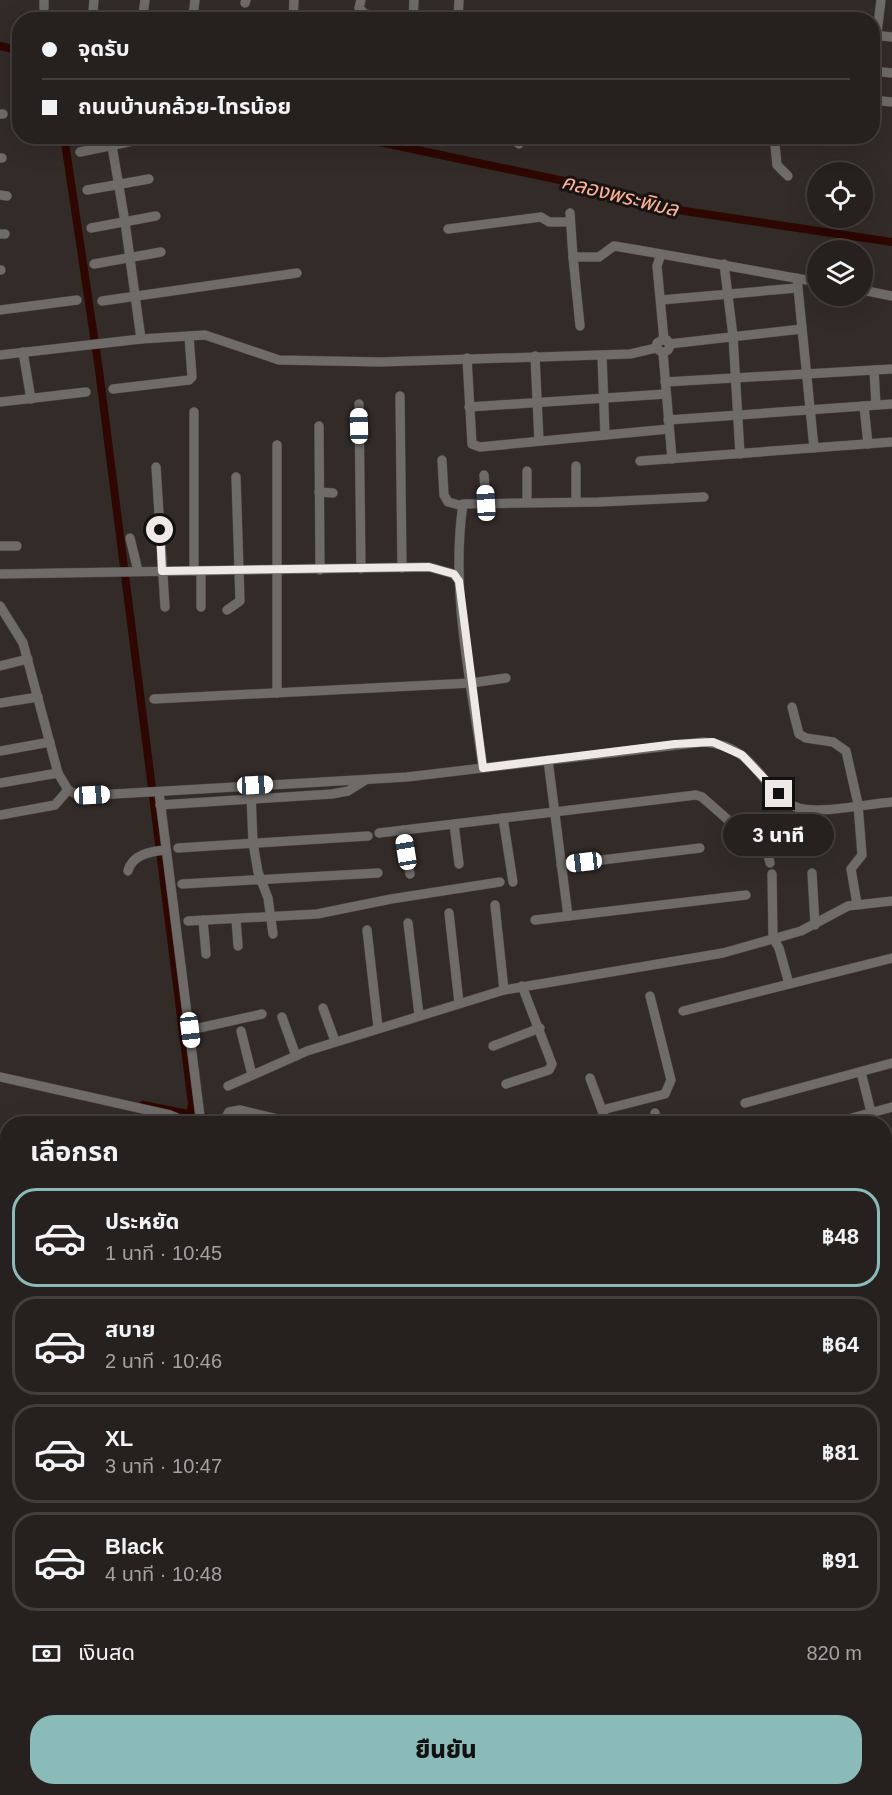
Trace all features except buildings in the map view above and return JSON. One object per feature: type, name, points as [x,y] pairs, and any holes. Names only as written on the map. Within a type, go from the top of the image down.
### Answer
[{"type":"street","points":[[93,10],[94,0]]},
{"type":"street","points":[[80,152],[122,144]]},
{"type":"street","points":[[775,144],[777,165],[788,176]]},
{"type":"street","points":[[112,146],[141,339]]},
{"type":"street","points":[[87,189],[149,179]]},
{"type":"street","points":[[91,228],[156,216]]},
{"type":"street","points":[[448,229],[541,217],[549,222],[570,218],[580,326]]},
{"type":"street","points":[[573,258],[599,257],[614,246],[649,251],[660,257],[724,264],[797,283]]},
{"type":"street","points":[[94,264],[161,252]]},
{"type":"street","points":[[0,355],[81,345],[189,336],[216,337],[279,360],[380,362],[630,354],[669,350],[657,261],[660,257]]},
{"type":"street","points":[[724,264],[737,377],[740,454]]},
{"type":"street","points":[[102,301],[297,273]]},
{"type":"street","points":[[797,283],[814,448]]},
{"type":"street","points":[[661,300],[729,294],[807,283]]},
{"type":"street","points":[[873,292],[892,296]]},
{"type":"street","points":[[0,310],[77,300]]},
{"type":"street","points":[[667,342],[802,328]]},
{"type":"street","points":[[113,389],[189,381],[192,377],[189,336]]},
{"type":"street","points":[[659,350],[665,382],[672,459]]},
{"type":"street","points":[[23,352],[31,399]]},
{"type":"street","points":[[602,355],[605,435]]},
{"type":"street","points":[[535,356],[538,441]]},
{"type":"street","points":[[467,358],[472,444],[480,447],[605,435],[738,414],[892,404]]},
{"type":"street","points":[[665,382],[892,369]]},
{"type":"street","points":[[874,370],[876,405]]},
{"type":"street","points":[[0,402],[86,392]]},
{"type":"street","points":[[469,407],[666,394]]},
{"type":"street","points":[[400,396],[402,568]]},
{"type":"street","points":[[359,404],[361,569]]},
{"type":"street","points":[[864,406],[868,444]]},
{"type":"street","points":[[194,412],[201,607]]},
{"type":"street","points":[[319,426],[320,570]]},
{"type":"street","points":[[640,461],[892,442]]},
{"type":"street","points":[[277,445],[277,693]]},
{"type":"street","points":[[442,460],[444,495],[448,502],[463,506],[486,503],[704,497]]},
{"type":"street","points":[[576,466],[576,502]]},
{"type":"street","points":[[156,467],[165,606]]},
{"type":"street","points":[[527,502],[528,471]]},
{"type":"street","points":[[484,475],[486,503]]},
{"type":"street","points":[[227,610],[240,601],[236,477]]},
{"type":"street","points":[[320,492],[333,493]]},
{"type":"street","points":[[463,506],[459,529],[459,581],[483,768]]},
{"type":"street","points":[[130,538],[138,571]]},
{"type":"street","points":[[0,546],[17,546]]},
{"type":"street","points":[[0,574],[429,567],[454,574],[459,581]]},
{"type":"street","points":[[0,606],[17,630],[28,659],[58,773],[68,790],[80,796],[366,780],[675,744],[713,742],[742,755],[792,805],[816,810],[892,802]]},
{"type":"street","points":[[0,666],[28,659]]},
{"type":"street","points":[[154,699],[471,683],[506,678]]},
{"type":"street","points":[[0,703],[38,697]]},
{"type":"street","points":[[792,707],[800,734],[806,738],[833,742],[846,751],[858,804],[862,857],[851,869],[857,904]]},
{"type":"street","points":[[0,751],[50,742]]},
{"type":"street","points":[[548,760],[568,916]]},
{"type":"street","points":[[0,783],[58,773]]},
{"type":"street","points":[[160,805],[348,791],[366,780]]},
{"type":"street","points":[[250,786],[253,843],[261,880],[268,898],[273,934]]},
{"type":"street","points":[[0,814],[55,805],[68,790]]},
{"type":"street","points":[[154,792],[160,805],[201,1116]]},
{"type":"street","points":[[379,832],[699,796],[768,855],[770,863]]},
{"type":"street","points":[[503,818],[513,882]]},
{"type":"street","points":[[453,824],[459,864]]},
{"type":"street","points":[[403,830],[410,874]]},
{"type":"street","points":[[178,848],[368,836]]},
{"type":"street","points":[[561,865],[699,848]]},
{"type":"street","points":[[128,870],[135,859],[152,851],[165,850]]},
{"type":"street","points":[[182,884],[378,873]]},
{"type":"street","points":[[812,873],[815,925]]},
{"type":"street","points":[[772,874],[773,938],[779,948],[789,984]]},
{"type":"street","points":[[188,921],[317,914],[500,882]]},
{"type":"street","points":[[535,920],[746,895]]},
{"type":"street","points":[[228,1086],[335,1041],[504,990],[723,953],[815,925],[857,904],[892,901]]},
{"type":"street","points":[[495,905],[504,990]]},
{"type":"street","points":[[449,914],[459,1003]]},
{"type":"street","points":[[236,919],[238,946]]},
{"type":"street","points":[[203,920],[206,954]]},
{"type":"street","points":[[408,923],[418,1015]]},
{"type":"street","points":[[368,930],[378,1027]]},
{"type":"street","points":[[683,1011],[892,958]]},
{"type":"street","points":[[506,1084],[551,1067],[540,1028],[522,986]]},
{"type":"street","points":[[602,1110],[654,1099],[665,1094],[668,1089],[671,1080],[650,996]]},
{"type":"street","points":[[322,1008],[335,1041]]},
{"type":"street","points":[[190,1030],[262,1014]]},
{"type":"street","points":[[282,1017],[296,1056]]},
{"type":"street","points":[[493,1046],[540,1028]]},
{"type":"street","points":[[241,1031],[252,1076]]},
{"type":"street","points":[[745,1103],[892,1063]]},
{"type":"street","points":[[861,1072],[872,1116]]},
{"type":"street","points":[[0,1077],[172,1116]]},
{"type":"street","points":[[590,1078],[604,1116]]},
{"type":"street","points":[[860,1116],[892,1107]]},
{"type":"street","points":[[226,1116],[229,1112],[240,1110],[265,1116]]},
{"type":"waterway","name":"คลองพระพิมล","points":[[0,46],[12,49]]},
{"type":"waterway","points":[[65,144],[99,370],[192,1104],[190,1116]]},
{"type":"waterway","name":"คลองพระพิมล","points":[[389,144],[569,182],[671,209],[892,242]]},
{"type":"waterway","points":[[143,1105],[198,1116]]},
{"type":"route","points":[[160,530],[162,571],[429,567],[454,574],[459,581],[483,768],[675,744],[713,742],[722,744],[742,755],[757,768],[779,794]]}]
